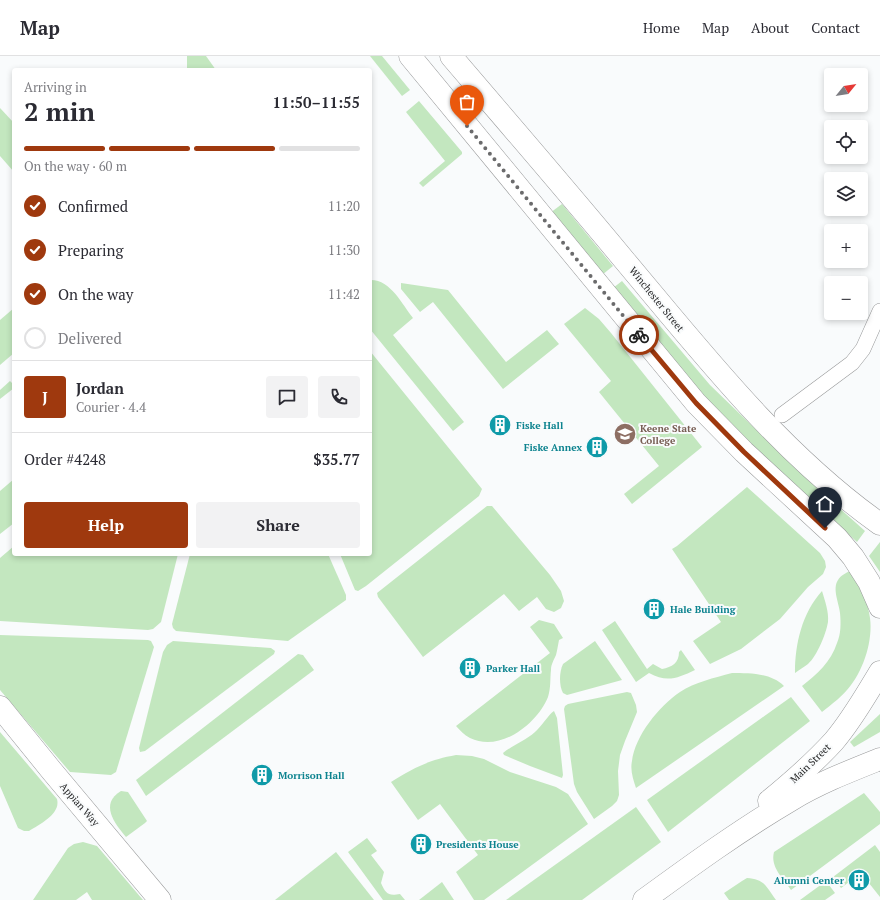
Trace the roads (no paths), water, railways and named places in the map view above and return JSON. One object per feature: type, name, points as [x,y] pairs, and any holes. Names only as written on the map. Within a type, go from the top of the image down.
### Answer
[{"type":"street","points":[[410,56],[696,403],[744,452],[837,538],[853,557],[869,582],[880,607]]},
{"type":"street","name":"Winchester Street","points":[[451,56],[621,255],[704,356],[779,437],[854,505],[880,524]]},
{"type":"street","name":"Main Street","points":[[653,898],[725,841],[798,776],[834,740],[856,711],[880,672]]},
{"type":"street","name":"Appian Way","points":[[0,707],[160,900]]},
{"type":"street","name":"Main Street","points":[[725,841],[792,800],[824,783],[880,759]]},
{"type":"lane","points":[[782,416],[852,363],[863,349],[880,311]]},
{"type":"place","name":"Fiske Hall","points":[[500,425]]},
{"type":"place","name":"Keene State College","points":[[625,434]]},
{"type":"place","name":"Fiske Annex","points":[[597,447]]},
{"type":"place","name":"Hale Building","points":[[654,609]]},
{"type":"place","name":"Parker Hall","points":[[470,668]]},
{"type":"place","name":"Morrison Hall","points":[[262,775]]},
{"type":"place","name":"Presidents House","points":[[421,844]]},
{"type":"place","name":"Alumni Center","points":[[859,880]]}]
